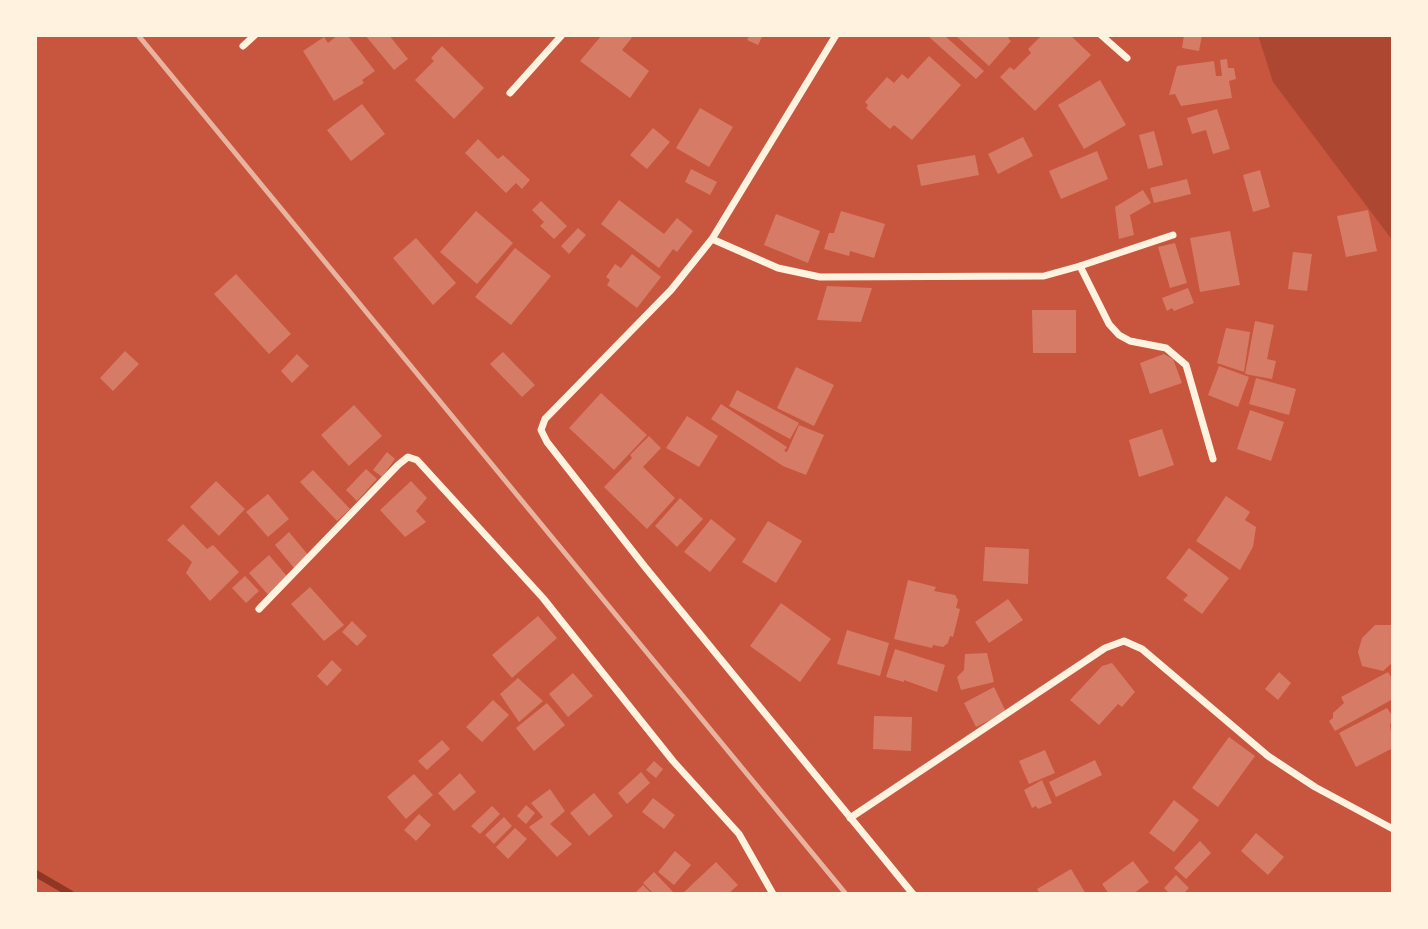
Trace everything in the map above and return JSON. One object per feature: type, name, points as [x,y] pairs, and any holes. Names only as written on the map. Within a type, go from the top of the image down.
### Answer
[{"type":"street","points":[[243,46],[255,35]]},
{"type":"street","points":[[510,93],[562,35]]},
{"type":"street","points":[[836,35],[712,239],[661,300],[545,419],[541,430],[547,442],[637,557],[913,894]]},
{"type":"street","points":[[1101,35],[1127,58]]},
{"type":"street","points":[[712,239],[778,268],[820,277],[1044,276],[1173,235]]},
{"type":"street","points":[[1080,266],[1109,324],[1119,335],[1130,341],[1166,348],[1186,365],[1213,459]]},
{"type":"street","points":[[259,609],[398,465],[408,457],[417,460],[542,598],[673,761],[738,834],[773,894]]},
{"type":"street","points":[[850,818],[1105,648],[1124,641],[1142,649],[1268,756],[1315,787],[1393,829]]},
{"type":"shaded area","points":[[1258,35],[1393,35],[1393,241],[1273,82]]},
{"type":"building","points":[[338,35],[347,35],[375,71],[362,80],[364,83],[334,101],[303,51],[324,37],[328,43]]},
{"type":"building","points":[[365,35],[389,35],[408,59],[394,70]]},
{"type":"building","points":[[602,35],[634,35],[622,50],[649,71],[630,98],[580,61]]},
{"type":"building","points":[[750,35],[763,35],[758,45],[747,40]]},
{"type":"building","points":[[944,35],[984,71],[976,79],[928,36]]},
{"type":"building","points":[[955,35],[1011,35],[1008,38],[1011,41],[989,66]]},
{"type":"building","points":[[1042,35],[1070,35],[1091,55],[1035,111],[1000,77],[1010,67],[1014,70],[1031,53],[1028,49]]},
{"type":"building","points":[[1184,35],[1202,35],[1199,51],[1182,48]]},
{"type":"building","points":[[442,46],[484,88],[454,119],[415,80],[434,61],[431,58]]},
{"type":"building","points":[[929,56],[961,85],[912,140],[894,125],[890,129],[866,108],[868,105],[865,102],[887,77],[894,83],[902,74],[908,79]]},
{"type":"building","points":[[1227,59],[1228,68],[1234,68],[1236,79],[1229,81],[1232,98],[1181,106],[1175,94],[1169,95],[1177,66],[1214,61],[1216,76],[1222,76],[1220,60]]},
{"type":"building","points":[[1100,80],[1126,125],[1084,149],[1058,105]]},
{"type":"building","points":[[362,104],[385,134],[351,161],[327,130]]},
{"type":"building","points":[[700,108],[733,127],[709,167],[676,148]]},
{"type":"building","points":[[1217,109],[1230,149],[1213,154],[1206,130],[1192,134],[1187,118]]},
{"type":"building","points":[[653,128],[670,142],[647,169],[630,155]]},
{"type":"building","points":[[1154,131],[1163,165],[1148,169],[1139,135]]},
{"type":"building","points":[[1023,137],[1033,156],[998,174],[988,154]]},
{"type":"building","points":[[478,139],[498,159],[503,155],[530,180],[522,189],[516,183],[506,193],[465,153]]},
{"type":"building","points":[[1097,151],[1108,179],[1061,199],[1049,171]]},
{"type":"building","points":[[975,155],[979,175],[921,186],[917,165]]},
{"type":"building","points":[[691,169],[717,182],[710,195],[685,182]]},
{"type":"building","points":[[1260,170],[1270,207],[1253,212],[1243,175]]},
{"type":"building","points":[[1187,179],[1191,194],[1154,203],[1150,188]]},
{"type":"building","points":[[1143,190],[1151,203],[1130,215],[1134,235],[1119,239],[1115,207]]},
{"type":"building","points":[[619,200],[664,234],[677,218],[693,231],[677,252],[673,249],[659,268],[601,224]]},
{"type":"building","points":[[541,201],[567,226],[554,239],[540,226],[544,222],[532,210]]},
{"type":"building","points":[[1368,210],[1377,251],[1346,257],[1337,216]]},
{"type":"building","points":[[476,211],[513,243],[477,284],[440,252]]},
{"type":"building","points":[[841,211],[885,224],[874,258],[850,251],[849,256],[824,249],[829,233],[834,233]]},
{"type":"building","points":[[776,214],[820,231],[808,263],[764,245]]},
{"type":"building","points":[[578,228],[586,235],[569,254],[561,246]]},
{"type":"building","points":[[1230,231],[1240,285],[1200,292],[1190,238]]},
{"type":"building","points":[[416,238],[456,283],[433,305],[393,258]]},
{"type":"building","points":[[1175,243],[1187,283],[1170,288],[1158,247]]},
{"type":"building","points":[[515,248],[551,276],[511,325],[475,297]]},
{"type":"building","points":[[1293,252],[1312,254],[1307,291],[1288,289]]},
{"type":"building","points":[[632,254],[661,277],[637,308],[607,285],[610,280],[606,277],[615,264],[621,268]]},
{"type":"building","points":[[236,274],[291,334],[269,354],[214,294]]},
{"type":"building","points":[[827,286],[872,288],[861,322],[817,320]]},
{"type":"building","points":[[1188,288],[1194,303],[1167,311],[1162,298]]},
{"type":"building","points":[[1032,310],[1076,310],[1076,353],[1033,353]]},
{"type":"building","points":[[1255,321],[1274,325],[1267,359],[1276,361],[1272,379],[1245,374]]},
{"type":"building","points":[[1226,328],[1250,332],[1244,372],[1217,363]]},
{"type":"building","points":[[125,351],[139,364],[113,391],[100,378]]},
{"type":"building","points":[[503,352],[535,385],[522,397],[490,364]]},
{"type":"building","points":[[297,354],[309,366],[292,383],[281,371]]},
{"type":"building","points":[[1164,354],[1173,359],[1182,383],[1150,394],[1140,363]]},
{"type":"building","points":[[1219,366],[1249,377],[1238,407],[1208,395]]},
{"type":"building","points":[[796,367],[834,385],[814,426],[777,408]]},
{"type":"building","points":[[1256,378],[1296,389],[1289,415],[1249,404]]},
{"type":"building","points":[[737,390],[799,423],[790,439],[729,406]]},
{"type":"building","points":[[601,393],[647,435],[614,470],[569,428]]},
{"type":"building","points":[[721,404],[787,447],[784,451],[787,452],[799,425],[824,435],[806,475],[783,466],[711,419]]},
{"type":"building","points":[[354,405],[382,436],[349,466],[321,435]]},
{"type":"building","points":[[1250,410],[1284,422],[1271,461],[1237,449]]},
{"type":"building","points":[[687,416],[718,436],[699,467],[666,448]]},
{"type":"building","points":[[1162,429],[1174,465],[1139,477],[1129,440]]},
{"type":"building","points":[[649,436],[661,448],[643,467],[675,498],[647,529],[604,487]]},
{"type":"building","points":[[387,452],[395,459],[382,477],[373,470]]},
{"type":"building","points":[[366,469],[377,479],[357,501],[346,490]]},
{"type":"building","points":[[313,470],[350,509],[337,521],[300,482]]},
{"type":"building","points":[[216,481],[245,509],[219,536],[190,507]]},
{"type":"building","points":[[411,481],[427,498],[416,511],[426,522],[405,537],[380,510]]},
{"type":"building","points":[[268,494],[289,519],[268,537],[246,512]]},
{"type":"building","points":[[1226,496],[1250,512],[1245,520],[1256,527],[1253,547],[1240,570],[1196,541]]},
{"type":"building","points":[[680,498],[703,519],[677,547],[655,526]]},
{"type":"building","points":[[711,519],[736,539],[710,572],[684,552]]},
{"type":"building","points":[[768,521],[802,541],[776,583],[742,562]]},
{"type":"building","points":[[183,524],[207,549],[213,545],[239,572],[210,601],[186,573],[192,562],[167,540]]},
{"type":"building","points":[[289,532],[309,556],[294,568],[275,545]]},
{"type":"building","points":[[985,547],[1029,549],[1028,584],[983,581]]},
{"type":"building","points":[[1189,548],[1229,578],[1202,614],[1183,600],[1188,595],[1166,578]]},
{"type":"building","points":[[269,555],[291,581],[271,598],[249,573]]},
{"type":"building","points":[[245,576],[259,591],[246,603],[232,588]]},
{"type":"building","points":[[908,580],[936,587],[934,591],[955,595],[958,600],[956,608],[960,609],[953,637],[950,636],[943,647],[933,645],[932,648],[894,639]]},
{"type":"building","points":[[310,587],[344,625],[324,641],[291,604]]},
{"type":"building","points":[[1008,599],[1023,620],[989,643],[975,622]]},
{"type":"building","points":[[781,603],[831,639],[800,682],[750,646]]},
{"type":"building","points":[[538,616],[557,638],[512,678],[492,655]]},
{"type":"building","points":[[352,621],[367,636],[357,646],[342,632]]},
{"type":"building","points":[[1375,625],[1393,627],[1393,662],[1383,671],[1362,666],[1358,652],[1362,638]]},
{"type":"building","points":[[847,630],[889,643],[880,676],[837,664]]},
{"type":"building","points":[[895,649],[945,665],[937,692],[904,680],[886,677]]},
{"type":"building","points":[[987,653],[994,682],[961,690],[957,677],[964,670],[965,654]]},
{"type":"building","points":[[332,660],[342,670],[327,686],[317,676]]},
{"type":"building","points":[[1112,663],[1135,692],[1122,707],[1118,704],[1099,725],[1070,700],[1102,666]]},
{"type":"building","points":[[1279,672],[1291,683],[1278,700],[1265,689]]},
{"type":"building","points":[[1388,672],[1393,680],[1393,699],[1335,731],[1329,721],[1344,703],[1341,697]]},
{"type":"building","points":[[573,673],[593,696],[568,717],[549,694]]},
{"type":"building","points":[[518,678],[543,701],[519,722],[500,694]]},
{"type":"building","points":[[994,687],[1006,712],[976,727],[964,703]]},
{"type":"building","points":[[493,700],[509,715],[482,742],[466,727]]},
{"type":"building","points":[[547,703],[565,725],[534,751],[516,728]]},
{"type":"building","points":[[1387,708],[1393,717],[1390,725],[1393,748],[1356,767],[1339,733]]},
{"type":"building","points":[[874,716],[912,717],[911,751],[873,749]]},
{"type":"building","points":[[1229,737],[1255,756],[1218,807],[1192,788]]},
{"type":"building","points":[[442,740],[450,749],[427,770],[418,761]]},
{"type":"building","points":[[1045,750],[1055,773],[1029,784],[1019,761]]},
{"type":"building","points":[[1095,760],[1102,775],[1056,797],[1049,782]]},
{"type":"building","points":[[654,761],[663,769],[656,778],[646,770]]},
{"type":"building","points":[[641,772],[650,783],[627,804],[618,793]]},
{"type":"building","points":[[460,773],[476,792],[454,811],[438,793]]},
{"type":"building","points":[[414,774],[433,795],[406,819],[387,797]]},
{"type":"building","points":[[1042,780],[1052,803],[1038,809],[1036,806],[1032,808],[1024,790]]},
{"type":"building","points":[[550,789],[565,811],[550,824],[572,844],[557,857],[529,827],[543,817],[531,803]]},
{"type":"building","points":[[594,793],[613,816],[589,836],[570,813]]},
{"type":"building","points":[[653,798],[675,815],[664,829],[642,812]]},
{"type":"building","points":[[1174,800],[1199,820],[1174,852],[1149,833]]},
{"type":"building","points":[[526,805],[535,813],[526,824],[517,816]]},
{"type":"building","points":[[492,806],[500,814],[480,834],[471,826]]},
{"type":"building","points":[[419,814],[431,825],[416,841],[404,830]]},
{"type":"building","points":[[504,817],[512,826],[494,844],[485,835]]},
{"type":"building","points":[[515,828],[527,839],[508,859],[496,847]]},
{"type":"building","points":[[1256,833],[1284,857],[1268,875],[1241,851]]},
{"type":"building","points":[[1200,841],[1211,853],[1186,879],[1174,868]]},
{"type":"building","points":[[675,851],[691,865],[674,885],[658,872]]},
{"type":"building","points":[[1133,861],[1149,882],[1133,894],[1109,894],[1102,884]]},
{"type":"building","points":[[716,862],[738,885],[728,894],[682,894]]},
{"type":"building","points":[[1071,869],[1086,894],[1040,894],[1037,889]]},
{"type":"building","points":[[654,872],[675,894],[654,894],[643,883]]},
{"type":"building","points":[[1176,875],[1189,888],[1183,894],[1170,894],[1164,888]]},
{"type":"building","points":[[643,885],[652,894],[634,894]]},
{"type":"waterway","points":[[35,873],[71,894]]},
{"type":"railway","points":[[138,35],[846,894]]}]
